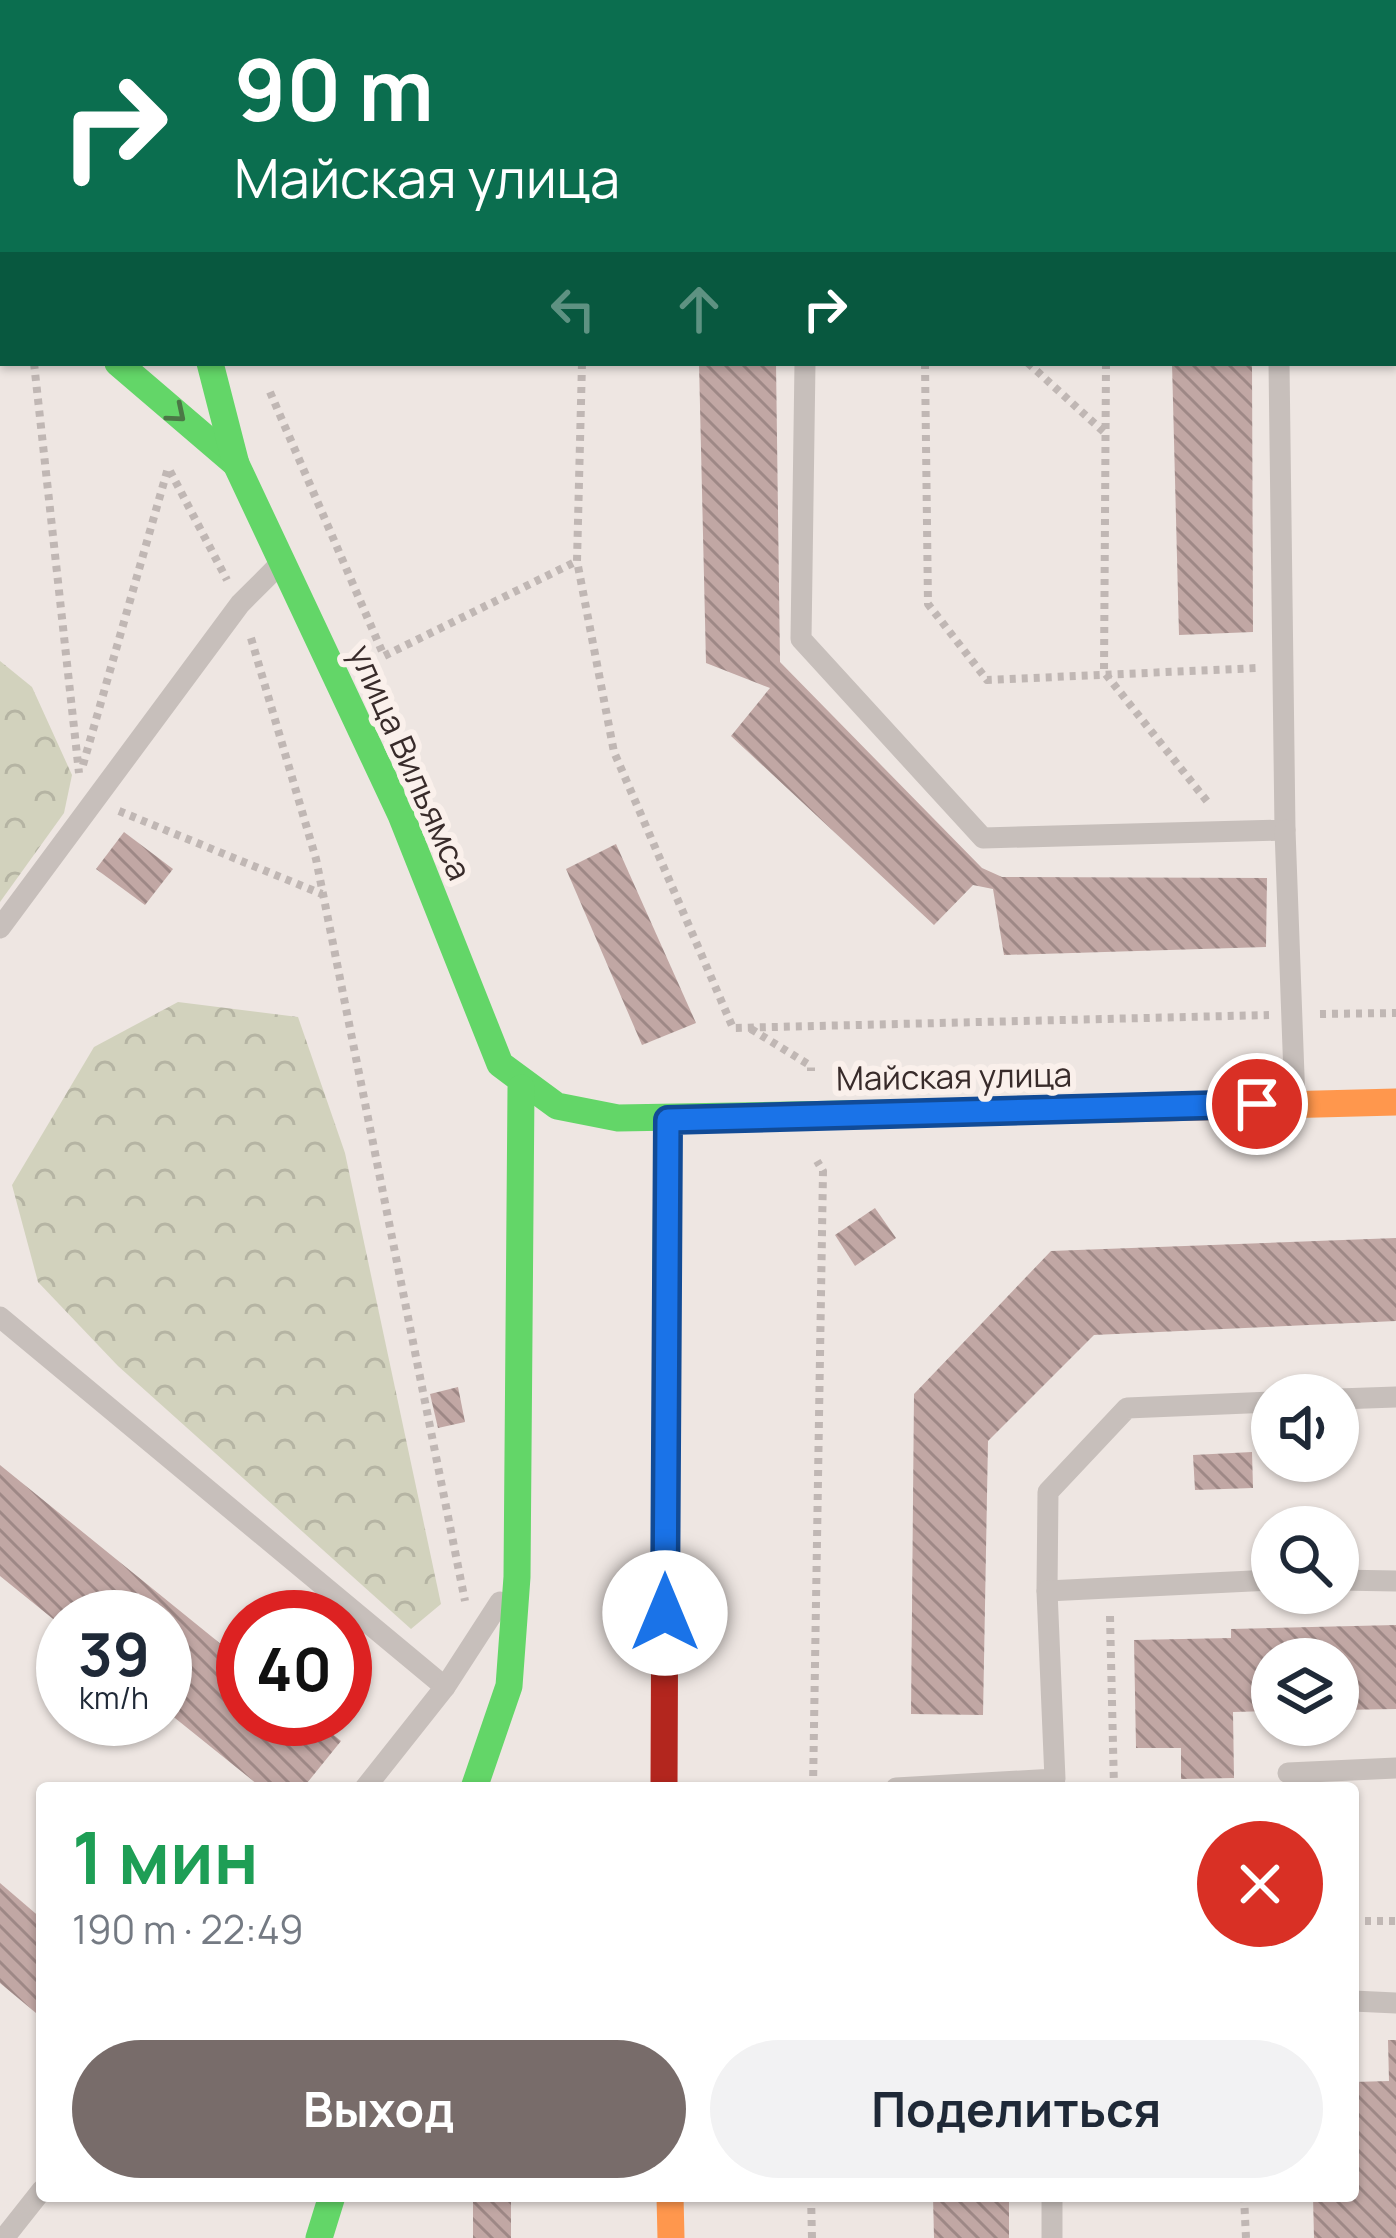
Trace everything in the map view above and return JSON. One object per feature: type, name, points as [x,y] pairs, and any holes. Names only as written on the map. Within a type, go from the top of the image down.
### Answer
[{"type":"street","name":"улица Вильямса","points":[[122,366],[236,464]]},
{"type":"street","name":"улица Вильямса","points":[[211,366],[236,464],[401,815],[500,1064],[521,1088]]},
{"type":"street","name":"Майская улица","points":[[521,1088],[571,1115],[668,1120],[1396,1102]]},
{"type":"street","points":[[476,1782],[509,1686],[517,1577],[521,1088]]},
{"type":"street","points":[[664,1782],[668,1120]]},
{"type":"street","points":[[319,2238],[330,2202]]},
{"type":"street","points":[[670,2202],[670,2238]]},
{"type":"lane","points":[[805,366],[801,639],[982,838],[1285,830]]},
{"type":"lane","points":[[1280,366],[1285,830],[1295,1103]]},
{"type":"lane","points":[[0,928],[240,604],[280,564]]},
{"type":"lane","points":[[0,1317],[446,1687]]},
{"type":"lane","points":[[1359,1398],[1396,1397]]},
{"type":"lane","points":[[1002,1782],[1055,1779],[1048,1492],[1126,1408],[1251,1403]]},
{"type":"lane","points":[[369,1782],[446,1687],[517,1577]]},
{"type":"lane","points":[[1359,1580],[1396,1581]]},
{"type":"lane","points":[[1047,1592],[1251,1581]]},
{"type":"lane","points":[[1288,1773],[1396,1768]]},
{"type":"lane","points":[[1359,2001],[1396,2002]]},
{"type":"lane","points":[[4,2238],[36,2198]]},
{"type":"lane","points":[[1052,2202],[1052,2238]]},
{"type":"path","points":[[34,366],[79,778],[170,470]]},
{"type":"path","points":[[582,366],[578,561],[614,752],[734,1028],[1396,1013]]},
{"type":"path","points":[[925,366],[928,604],[987,680],[1283,668]]},
{"type":"path","points":[[1031,366],[1106,434]]},
{"type":"path","points":[[1106,366],[1104,672],[1231,832]]},
{"type":"path","points":[[267,385],[384,656],[578,561]]},
{"type":"path","points":[[155,454],[170,470],[240,604],[322,894],[466,1607],[484,1624]]},
{"type":"path","points":[[113,809],[322,894]]},
{"type":"path","points":[[747,1027],[811,1066],[810,1078]]},
{"type":"path","points":[[810,1150],[823,1172],[813,1782]]},
{"type":"path","points":[[1109,1587],[1114,1782]]},
{"type":"path","points":[[1359,1921],[1396,1921]]},
{"type":"path","points":[[811,2202],[812,2238]]},
{"type":"path","points":[[1244,2202],[1246,2238]]},
{"type":"green space","points":[[0,661],[32,687],[72,775],[64,813],[0,902]]},
{"type":"green space","points":[[178,1002],[298,1017],[345,1153],[441,1604],[411,1629],[118,1366],[38,1282],[12,1185],[94,1047]]},
{"type":"building","points":[[699,366],[776,366],[780,662],[982,868],[1002,877],[1267,878],[1266,947],[1004,955],[993,889],[973,885],[934,925],[731,736],[770,688],[706,663]]},
{"type":"building","points":[[1172,366],[1252,366],[1253,632],[1179,635]]},
{"type":"building","points":[[124,832],[173,869],[145,905],[96,869]]},
{"type":"building","points":[[616,844],[696,1023],[642,1045],[566,869]]},
{"type":"building","points":[[875,1208],[896,1238],[855,1266],[835,1235]]},
{"type":"building","points":[[1396,1238],[1396,1321],[1094,1335],[988,1441],[983,1715],[911,1714],[914,1394],[1051,1251]]},
{"type":"building","points":[[458,1387],[465,1422],[438,1428],[430,1394]]},
{"type":"building","points":[[1251,1452],[1253,1488],[1195,1490],[1193,1455]]},
{"type":"building","points":[[0,1465],[154,1590],[36,1590],[36,1605],[0,1576]]},
{"type":"building","points":[[192,1621],[216,1640],[216,1746],[337,1746],[308,1782],[255,1782],[192,1732]]},
{"type":"building","points":[[1396,1625],[1396,1709],[1359,1710],[1359,1638],[1251,1638],[1251,1712],[1233,1712],[1234,1778],[1181,1779],[1181,1748],[1136,1748],[1134,1640],[1231,1638],[1231,1629]]},
{"type":"building","points":[[0,1883],[36,1914],[36,2013],[0,1983]]},
{"type":"building","points":[[1388,2040],[1396,2040],[1396,2238],[1314,2238],[1313,2202],[1359,2202],[1359,2082],[1389,2081]]},
{"type":"building","points":[[473,2202],[511,2202],[511,2238],[473,2238]]},
{"type":"building","points":[[933,2202],[1009,2202],[1009,2238],[934,2238]]},
{"type":"traffic: fast","points":[[122,366],[236,464]]},
{"type":"traffic: fast","points":[[211,366],[236,464],[401,815],[500,1064],[557,1106],[618,1118],[1119,1109]]},
{"type":"traffic: fast","points":[[476,1782],[509,1686],[517,1577],[521,1088]]},
{"type":"traffic: fast","points":[[666,1290],[667,1120]]},
{"type":"traffic: fast","points":[[319,2238],[330,2202]]},
{"type":"traffic: slow","points":[[1119,1109],[1396,1102]]},
{"type":"traffic: slow","points":[[670,2202],[671,2238]]},
{"type":"traffic: jam","points":[[664,1782],[666,1290]]},
{"type":"route","points":[[665,1613],[668,1120],[1257,1104]]}]
